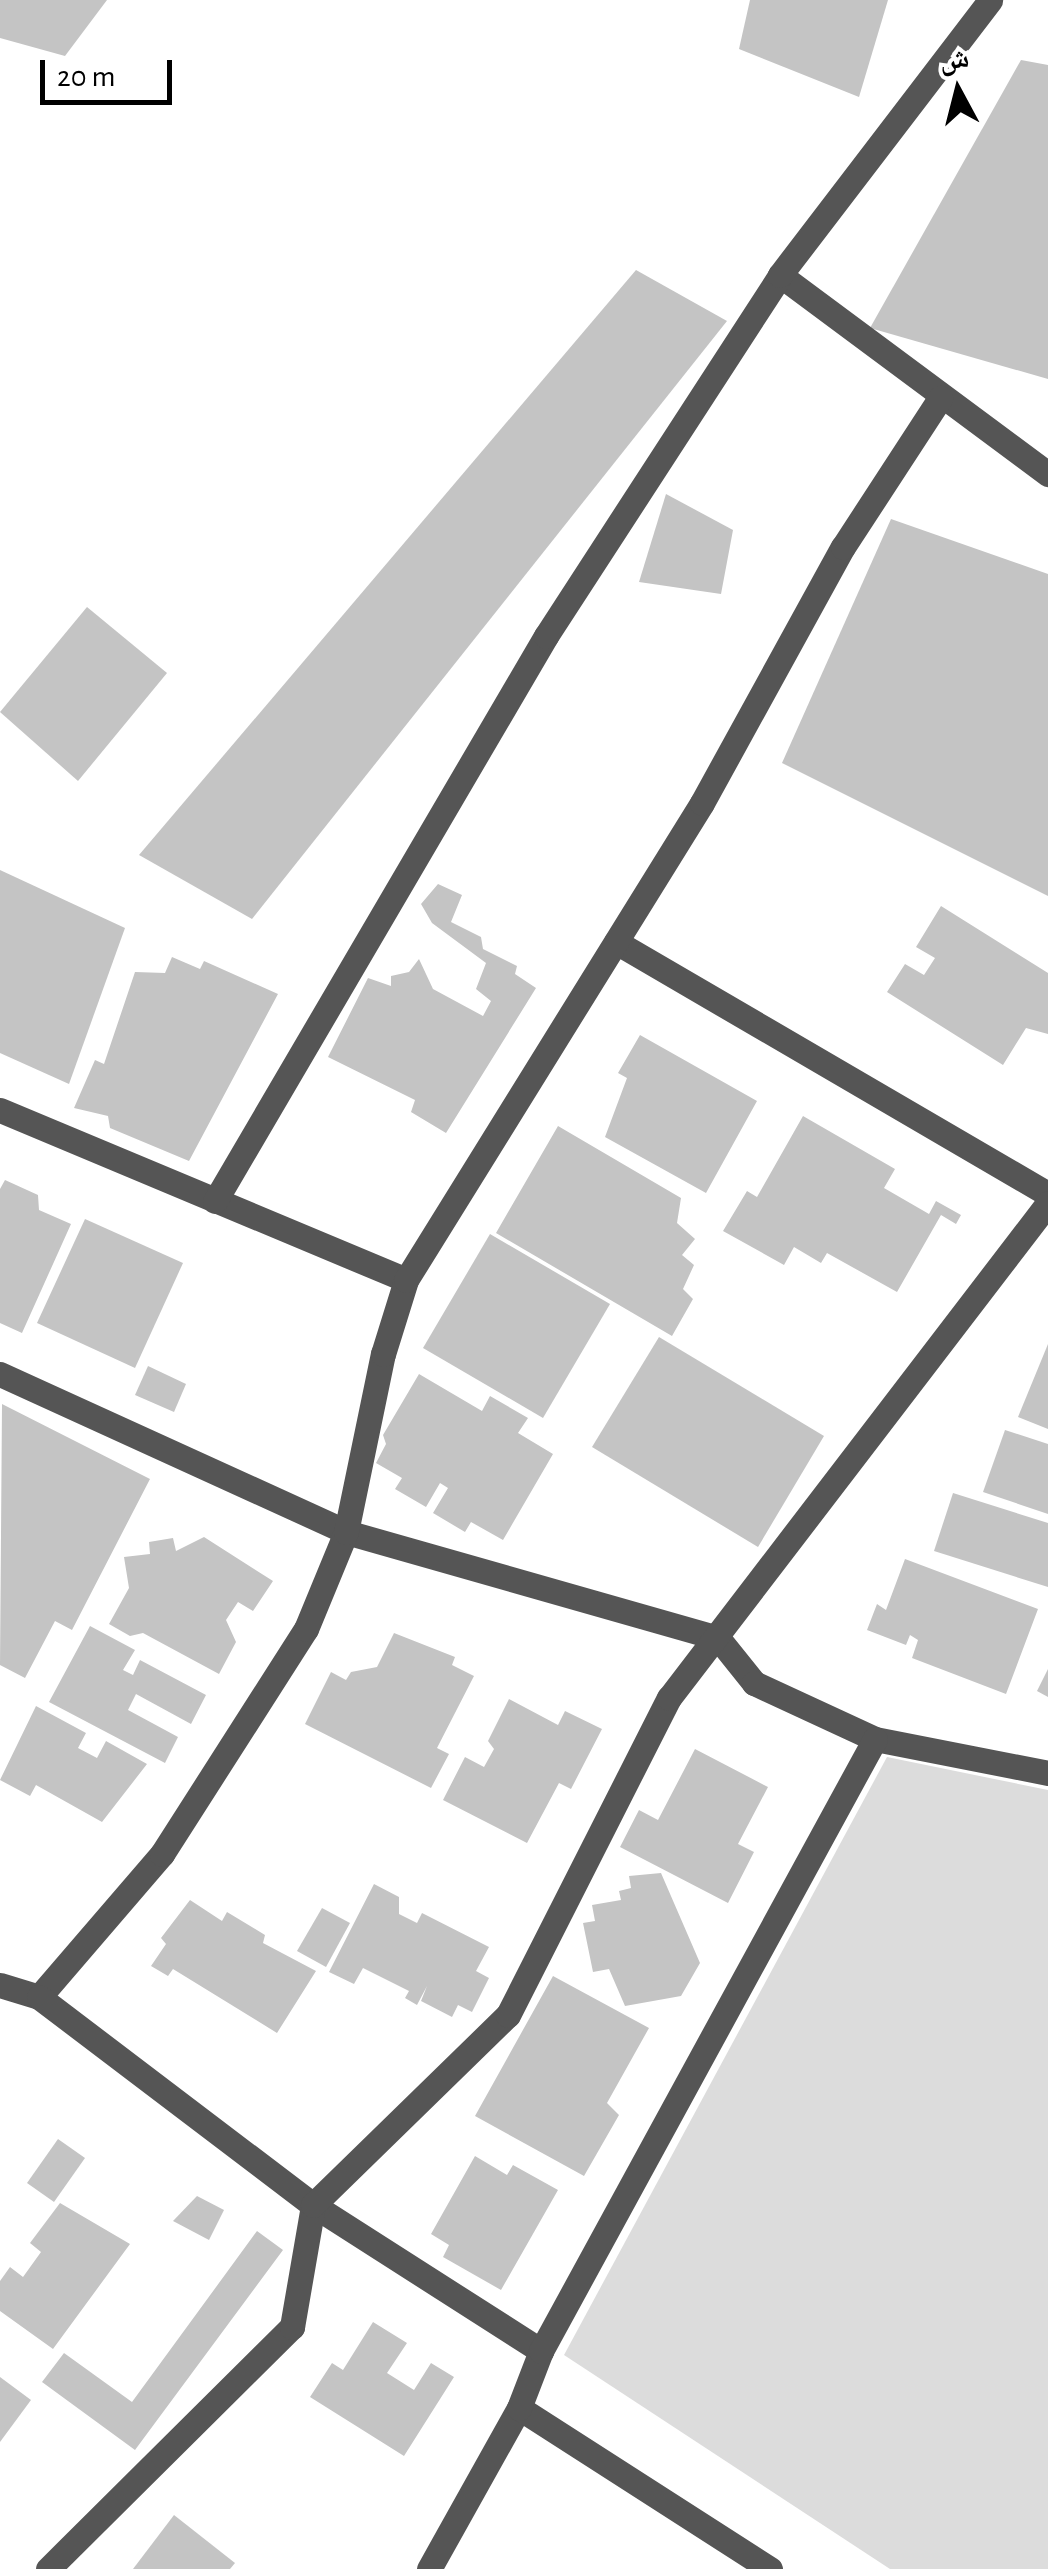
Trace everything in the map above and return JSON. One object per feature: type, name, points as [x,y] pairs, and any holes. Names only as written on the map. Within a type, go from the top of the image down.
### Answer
[{"type":"street","points":[[215,1202],[546,636],[780,276],[990,0]]},
{"type":"street","points":[[780,276],[940,398],[1048,474]]},
{"type":"street","points":[[40,1997],[162,1854],[234,1747],[306,1628],[346,1532],[383,1354],[406,1280],[702,803],[843,547],[940,398]]},
{"type":"street","points":[[616,942],[1048,1194]]},
{"type":"street","points":[[0,1110],[406,1280]]},
{"type":"street","points":[[48,2569],[78,2546],[292,2328],[313,2205],[508,2015],[669,1698],[1048,1203]]},
{"type":"street","points":[[0,1374],[346,1532],[718,1638],[754,1683],[875,1739],[1048,1773]]},
{"type":"street","points":[[428,2569],[520,2408],[542,2351],[875,1739]]},
{"type":"street","points":[[0,1985],[40,1997],[313,2205],[542,2351]]},
{"type":"street","points":[[520,2408],[770,2569]]},
{"type":"shaded area","points":[[887,1757],[1048,1790],[1048,2569],[890,2569],[564,2355]]},
{"type":"building","points":[[0,0],[107,0],[65,56],[0,38]]},
{"type":"building","points":[[750,0],[888,0],[859,97],[739,49]]},
{"type":"building","points":[[1021,60],[1048,65],[1048,379],[870,328]]},
{"type":"building","points":[[636,270],[727,321],[252,919],[139,855]]},
{"type":"building","points":[[666,494],[733,530],[721,594],[639,582]]},
{"type":"building","points":[[891,519],[1048,574],[1048,896],[782,763]]},
{"type":"building","points":[[87,607],[167,673],[78,781],[0,712]]},
{"type":"building","points":[[0,870],[125,928],[69,1084],[0,1053]]},
{"type":"building","points":[[438,884],[462,895],[451,922],[481,937],[483,949],[517,966],[515,974],[536,988],[446,1133],[411,1112],[415,1100],[328,1057],[368,978],[391,986],[391,976],[409,972],[419,959],[433,989],[483,1016],[491,1001],[476,989],[486,963],[432,923],[421,904]]},
{"type":"building","points":[[941,906],[1048,973],[1048,1034],[1026,1028],[1003,1065],[887,992],[905,964],[924,975],[935,958],[916,947]]},
{"type":"building","points":[[172,957],[200,969],[204,961],[278,994],[189,1161],[110,1128],[108,1116],[74,1108],[95,1060],[104,1064],[135,972],[165,973]]},
{"type":"building","points":[[640,1035],[757,1101],[706,1193],[605,1137],[627,1078],[618,1073]]},
{"type":"building","points":[[803,1116],[895,1169],[884,1188],[929,1214],[936,1201],[961,1215],[956,1224],[941,1215],[897,1292],[827,1253],[821,1263],[794,1247],[784,1265],[723,1231],[747,1191],[757,1197]]},
{"type":"building","points":[[558,1126],[681,1198],[677,1223],[695,1239],[682,1255],[694,1265],[683,1289],[693,1299],[672,1336],[496,1233]]},
{"type":"building","points":[[5,1180],[38,1195],[39,1210],[71,1224],[22,1333],[0,1323],[0,1189]]},
{"type":"building","points":[[85,1219],[183,1263],[135,1368],[37,1323]]},
{"type":"building","points":[[490,1234],[610,1304],[543,1418],[423,1348]]},
{"type":"building","points":[[659,1337],[824,1436],[758,1547],[592,1447]]},
{"type":"building","points":[[1048,1344],[1048,1429],[1018,1417]]},
{"type":"building","points":[[148,1366],[186,1384],[174,1412],[135,1395]]},
{"type":"building","points":[[419,1374],[482,1411],[490,1396],[528,1418],[518,1433],[553,1454],[503,1540],[471,1522],[465,1532],[433,1513],[448,1488],[440,1483],[426,1507],[395,1489],[402,1478],[376,1463],[386,1444],[383,1435]]},
{"type":"building","points":[[2,1404],[150,1479],[72,1630],[55,1621],[25,1678],[0,1665]]},
{"type":"building","points":[[1005,1430],[1048,1444],[1048,1514],[983,1492]]},
{"type":"building","points":[[953,1493],[1048,1523],[1048,1587],[934,1551]]},
{"type":"building","points":[[204,1537],[273,1581],[253,1611],[238,1602],[226,1620],[236,1642],[219,1674],[143,1633],[130,1636],[109,1624],[129,1588],[124,1557],[150,1554],[149,1542],[173,1538],[176,1551]]},
{"type":"building","points":[[905,1559],[1038,1609],[1006,1694],[912,1658],[918,1640],[910,1635],[906,1645],[867,1630],[877,1604],[886,1610]]},
{"type":"building","points":[[90,1626],[135,1650],[123,1670],[133,1675],[140,1660],[206,1695],[191,1724],[136,1694],[128,1710],[178,1737],[165,1763],[49,1702]]},
{"type":"building","points":[[394,1633],[455,1657],[452,1665],[474,1676],[437,1748],[449,1754],[431,1788],[305,1724],[331,1672],[346,1680],[351,1672],[377,1667]]},
{"type":"building","points":[[1048,1669],[1048,1697],[1037,1691]]},
{"type":"building","points":[[509,1699],[558,1725],[565,1711],[602,1729],[571,1789],[559,1783],[527,1843],[443,1800],[465,1757],[484,1767],[494,1749],[488,1741]]},
{"type":"building","points":[[36,1706],[86,1733],[78,1748],[97,1758],[106,1741],[147,1764],[102,1822],[36,1785],[30,1796],[0,1780]]},
{"type":"building","points":[[695,1749],[768,1787],[738,1844],[754,1852],[728,1903],[620,1847],[639,1810],[658,1820]]},
{"type":"building","points":[[661,1873],[700,1963],[681,1996],[625,2006],[609,1969],[593,1972],[583,1923],[595,1921],[592,1905],[621,1900],[619,1891],[631,1888],[629,1876]]},
{"type":"building","points":[[374,1884],[399,1897],[399,1914],[417,1923],[422,1913],[489,1947],[476,1971],[489,1978],[472,2012],[458,2005],[452,2017],[421,2001],[427,1986],[417,2005],[405,1998],[409,1991],[363,1968],[354,1984],[329,1972]]},
{"type":"building","points":[[190,1900],[222,1921],[227,1912],[265,1935],[263,1943],[316,1971],[277,2033],[173,1969],[168,1976],[151,1966],[166,1944],[161,1938]]},
{"type":"building","points":[[322,1908],[350,1923],[326,1967],[297,1951]]},
{"type":"building","points":[[553,1976],[649,2028],[607,2103],[619,2115],[584,2176],[475,2116]]},
{"type":"building","points":[[58,2139],[85,2158],[54,2202],[27,2183]]},
{"type":"building","points":[[475,2156],[507,2175],[513,2165],[558,2190],[501,2290],[443,2257],[449,2245],[431,2234]]},
{"type":"building","points":[[197,2196],[224,2210],[209,2240],[173,2221]]},
{"type":"building","points":[[60,2203],[130,2244],[53,2349],[0,2311],[0,2281],[10,2267],[23,2277],[41,2252],[30,2243]]},
{"type":"building","points":[[257,2231],[283,2250],[135,2450],[42,2382],[64,2353],[132,2402]]},
{"type":"building","points":[[373,2322],[407,2343],[387,2373],[414,2390],[431,2363],[454,2377],[404,2456],[310,2397],[332,2363],[343,2370]]},
{"type":"building","points":[[0,2377],[31,2400],[0,2442]]},
{"type":"building","points":[[174,2515],[235,2563],[230,2569],[133,2569]]}]
